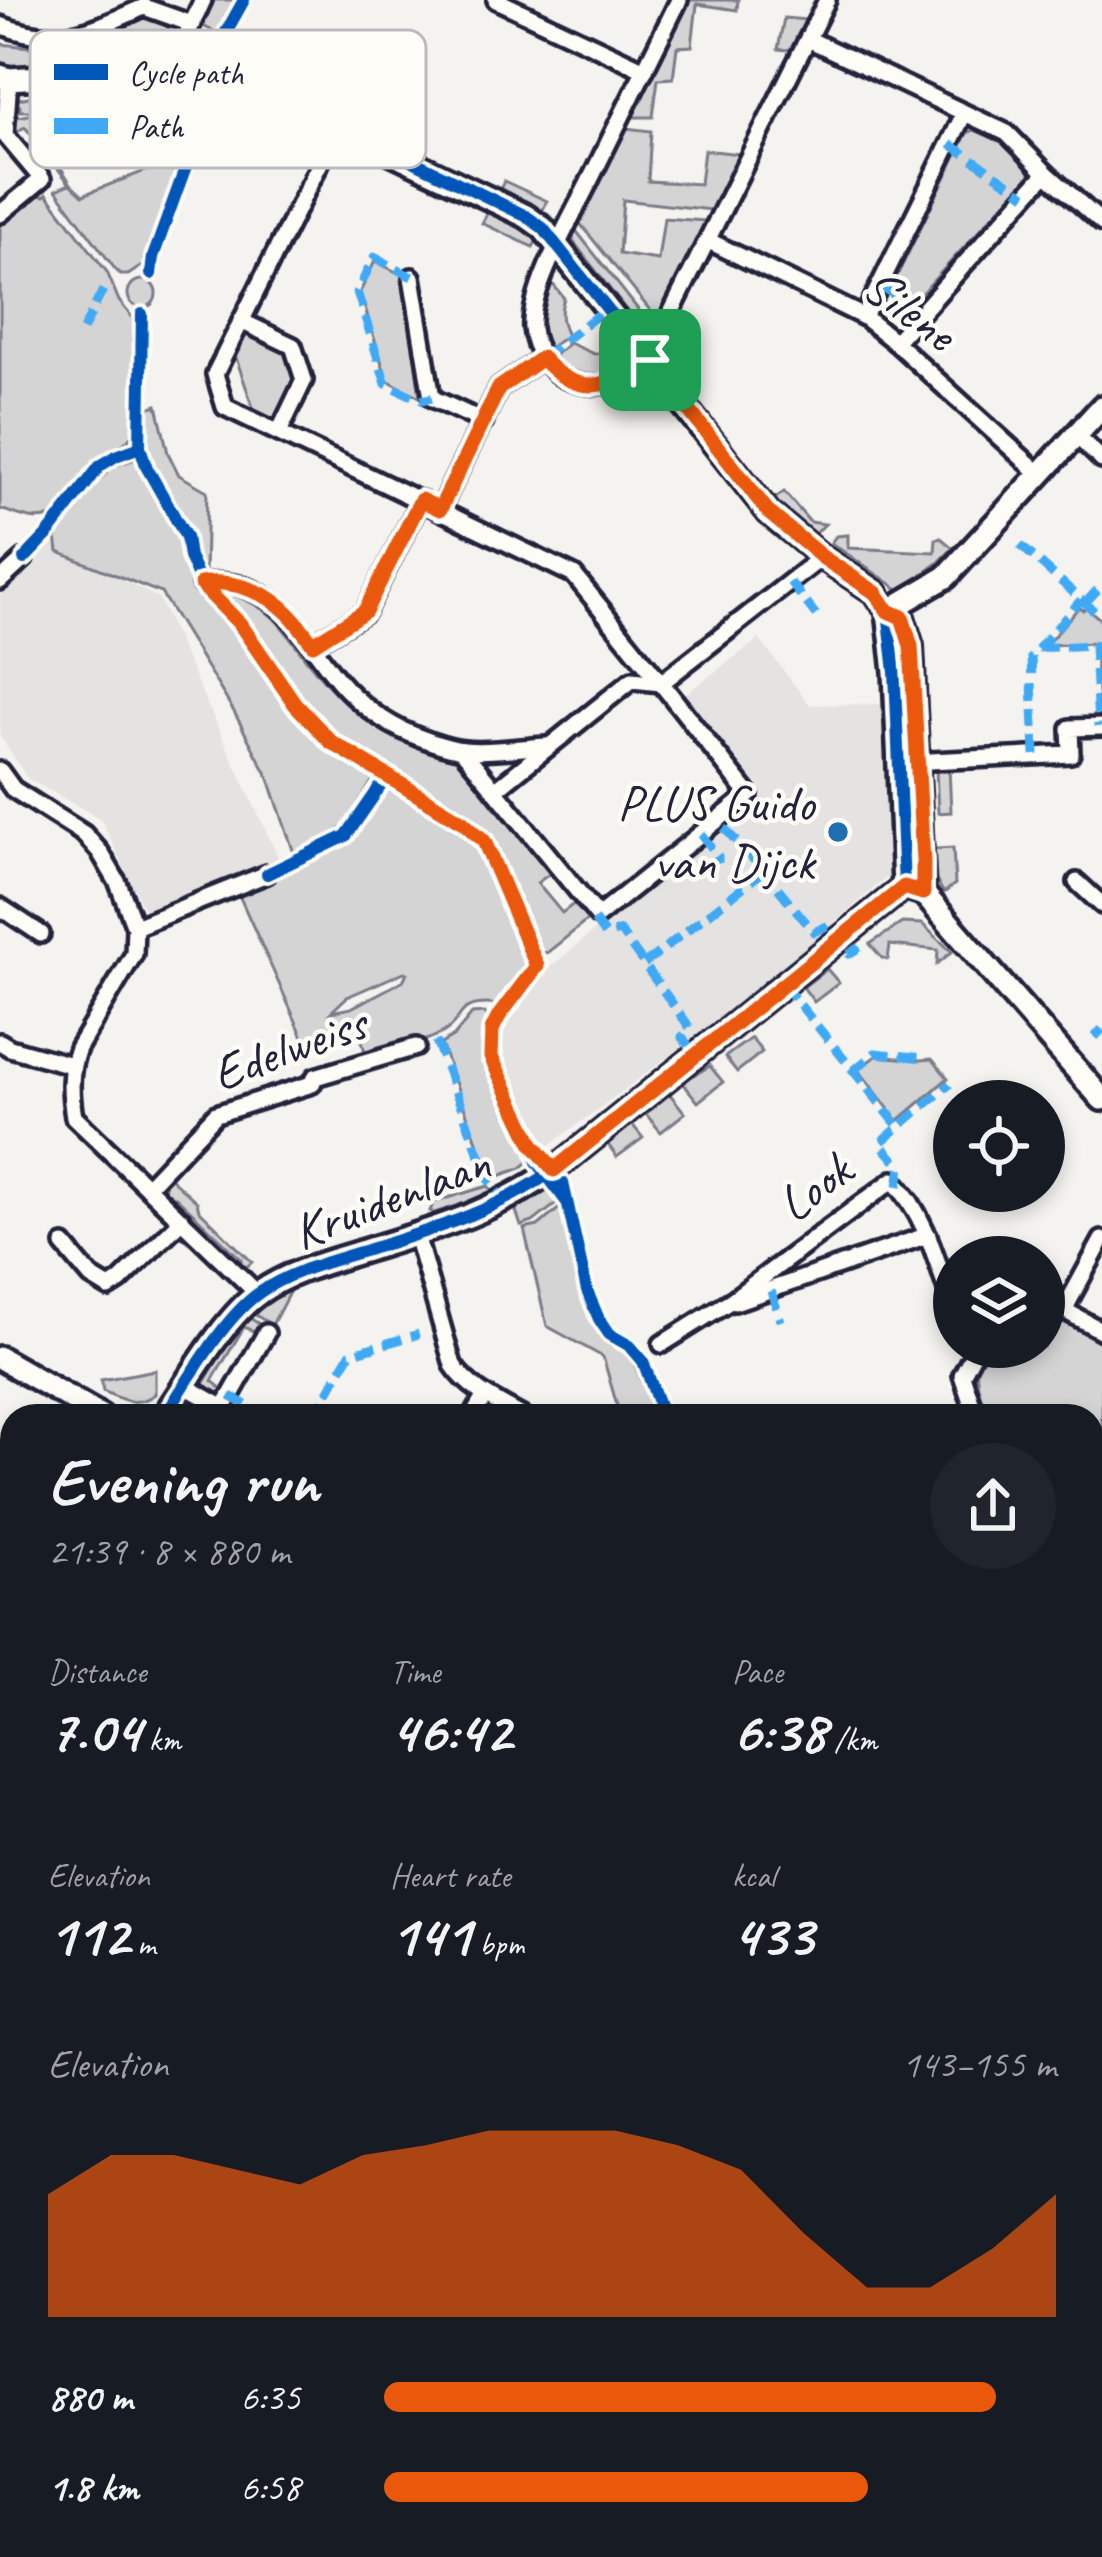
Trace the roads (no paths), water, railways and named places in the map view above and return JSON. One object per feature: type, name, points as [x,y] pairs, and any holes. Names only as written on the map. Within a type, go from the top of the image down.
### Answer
[{"type":"street","points":[[189,30],[203,0]]},
{"type":"street","points":[[496,0],[645,70]]},
{"type":"street","points":[[679,0],[537,295],[532,328],[542,358],[556,374],[583,386],[620,381],[662,333],[827,0]]},
{"type":"street","points":[[86,30],[144,7],[192,24]]},
{"type":"street","points":[[0,25],[30,32]]},
{"type":"street","points":[[808,39],[1007,133],[1102,224]]},
{"type":"street","points":[[4,83],[5,135],[30,165]]},
{"type":"street","points":[[864,317],[964,114]]},
{"type":"street","points":[[0,214],[42,179],[33,168]]},
{"type":"street","points":[[318,168],[215,374],[225,406],[574,575],[749,795],[596,918],[462,750]]},
{"type":"street","points":[[425,168],[543,228],[769,513],[876,593],[888,611],[909,762],[914,890],[973,947],[1102,1100]]},
{"type":"street","points":[[895,342],[1046,173]]},
{"type":"street","name":"Silene","points":[[710,241],[864,317],[1040,474]]},
{"type":"street","points":[[412,278],[432,398],[484,422]]},
{"type":"street","points":[[242,321],[293,346],[304,380],[279,432]]},
{"type":"street","points":[[440,509],[499,388],[542,358]]},
{"type":"street","points":[[888,611],[946,578],[1102,407]]},
{"type":"street","points":[[1076,435],[1102,460]]},
{"type":"street","points":[[313,644],[365,611],[421,500]]},
{"type":"street","points":[[495,790],[632,680],[661,683],[822,557]]},
{"type":"street","points":[[0,581],[24,559]]},
{"type":"street","points":[[201,584],[242,586],[286,610],[333,674],[363,705],[403,730],[462,750],[550,746]]},
{"type":"street","points":[[909,762],[1071,754],[1070,728],[1102,727]]},
{"type":"street","points":[[0,771],[13,789],[84,833],[118,883],[135,927],[134,954],[71,1065],[74,1117],[257,1293]]},
{"type":"street","points":[[0,802],[13,789]]},
{"type":"street","points":[[135,927],[267,874]]},
{"type":"street","points":[[1077,882],[1102,905]]},
{"type":"street","name":"Kruidenlaan","points":[[172,1404],[224,1329],[257,1293],[302,1270],[470,1218],[505,1202],[554,1170],[914,890]]},
{"type":"street","points":[[0,907],[41,934]]},
{"type":"street","points":[[0,1042],[71,1065]]},
{"type":"street","name":"Edelweiss","points":[[147,1187],[216,1114],[312,1084],[315,1077],[416,1047]]},
{"type":"street","name":"Look","points":[[662,1344],[733,1300],[893,1180],[908,1196],[933,1250]]},
{"type":"street","points":[[64,1245],[91,1276],[109,1288],[182,1220]]},
{"type":"street","points":[[416,1235],[453,1365],[460,1376],[501,1404]]},
{"type":"street","name":"Look","points":[[733,1300],[736,1303],[928,1235]]},
{"type":"street","points":[[1065,1308],[1102,1240]]},
{"type":"street","points":[[1065,1311],[1102,1331]]},
{"type":"street","points":[[226,1404],[266,1333]]},
{"type":"street","points":[[0,1358],[80,1404]]},
{"type":"street","points":[[965,1368],[962,1375],[972,1404]]},
{"type":"street","points":[[185,1386],[210,1404]]},
{"type":"street","points":[[480,1404],[485,1395]]},
{"type":"place","name":"PLUS Guido van Dijck","points":[[838,832]]}]
